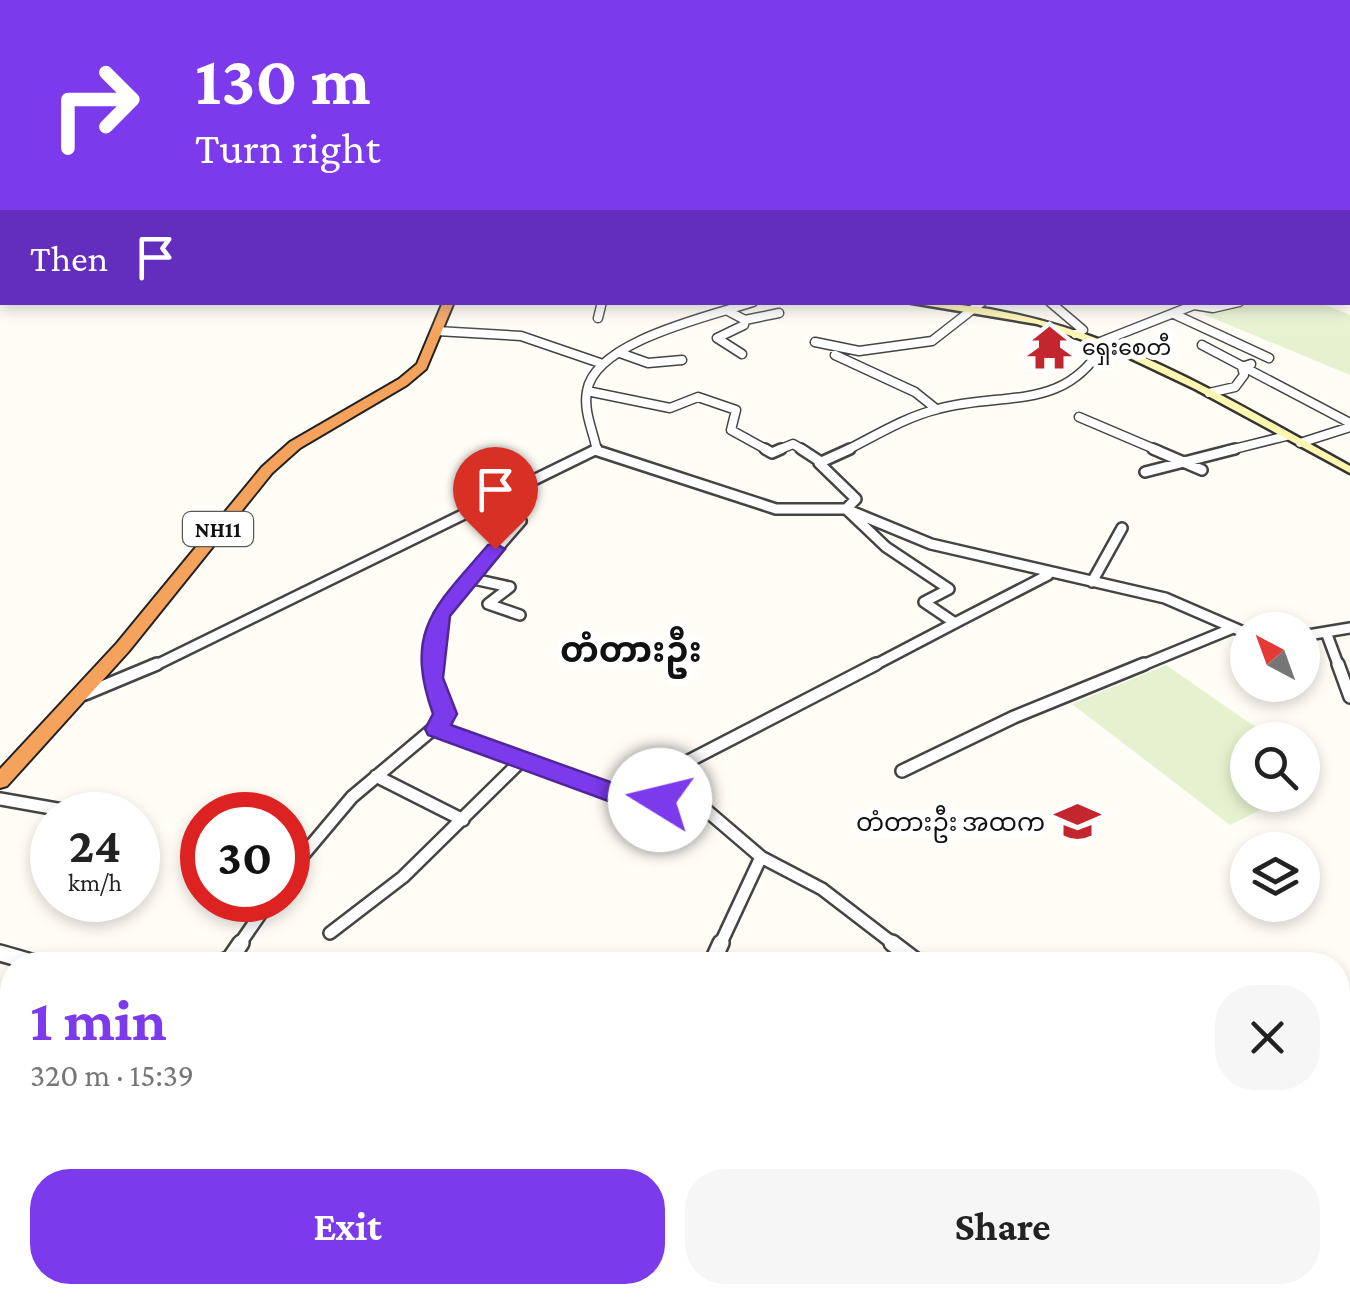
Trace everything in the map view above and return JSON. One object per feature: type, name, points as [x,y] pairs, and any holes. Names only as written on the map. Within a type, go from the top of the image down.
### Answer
[{"type":"highway","name":"NH11","points":[[0,781],[79,696],[266,470],[296,445],[404,382],[422,366],[448,305]]},
{"type":"street","points":[[598,318],[601,305]]},
{"type":"street","points":[[598,450],[584,403],[600,363],[745,305]]},
{"type":"street","points":[[930,305],[1040,322],[1102,343],[1170,370],[1300,444],[1347,466]]},
{"type":"street","points":[[815,342],[859,351],[932,341],[978,305]]},
{"type":"street","points":[[1054,305],[1084,330],[1075,334]]},
{"type":"street","points":[[1102,343],[1194,305],[1226,305]]},
{"type":"street","points":[[728,311],[745,320],[779,314]]},
{"type":"street","points":[[1176,315],[1258,350],[1268,358],[1242,367],[1244,375],[1235,386],[1209,394]]},
{"type":"street","points":[[742,354],[717,338],[744,325],[745,320]]},
{"type":"street","points":[[437,330],[502,330],[549,340],[600,363]]},
{"type":"street","points":[[821,462],[935,408],[1018,399],[1066,386],[1095,368],[1102,343]]},
{"type":"street","points":[[1202,345],[1248,366],[1350,425]]},
{"type":"street","points":[[620,353],[648,362],[682,360]]},
{"type":"street","points":[[835,355],[915,392],[935,408]]},
{"type":"street","points":[[587,391],[670,408],[698,397],[736,410],[731,430],[772,453],[793,444],[821,462],[824,472],[856,498],[846,509]]},
{"type":"street","points":[[1079,417],[1202,470]]},
{"type":"street","points":[[1300,444],[1350,425]]},
{"type":"street","points":[[1145,472],[1286,436]]},
{"type":"street","points":[[79,696],[141,672],[507,498],[598,450],[776,508],[846,509],[931,544],[1048,575],[1164,598],[1230,627]]},
{"type":"street","points":[[310,846],[376,776],[437,729],[445,714],[432,678],[439,616],[521,521],[507,498]]},
{"type":"street","points":[[846,509],[886,547],[950,589],[924,602],[954,623]]},
{"type":"street","points":[[1092,582],[1122,528]]},
{"type":"street","points":[[621,796],[1048,575]]},
{"type":"street","points":[[469,578],[510,587],[488,604],[520,615]]},
{"type":"street","points":[[1320,633],[1350,628]]},
{"type":"street","points":[[902,771],[1014,717],[1230,629]]},
{"type":"street","points":[[1326,632],[1350,697]]},
{"type":"street","points":[[437,729],[621,796],[698,804],[761,857],[822,889],[904,952]]},
{"type":"street","points":[[330,933],[403,877],[522,760]]},
{"type":"street","points":[[376,776],[464,820]]},
{"type":"street","points":[[0,798],[30,804]]},
{"type":"street","points":[[717,952],[761,857]]},
{"type":"street","points":[[240,952],[257,922]]},
{"type":"green space","points":[[1237,305],[1325,305],[1350,315],[1350,375],[1203,314]]},
{"type":"green space","points":[[1166,665],[1248,722],[1230,722],[1230,812],[1256,812],[1230,825],[1072,704]]},
{"type":"place","name":"ရှေးစေတီ","points":[[1049,347]]},
{"type":"place","name":"တံတားဦး အထက","points":[[1078,822]]},
{"type":"district","name":"တံတားဦး","points":[[631,650]]},
{"type":"route","points":[[495,549],[439,616],[432,678],[445,714],[437,729],[621,796],[660,800]]}]
